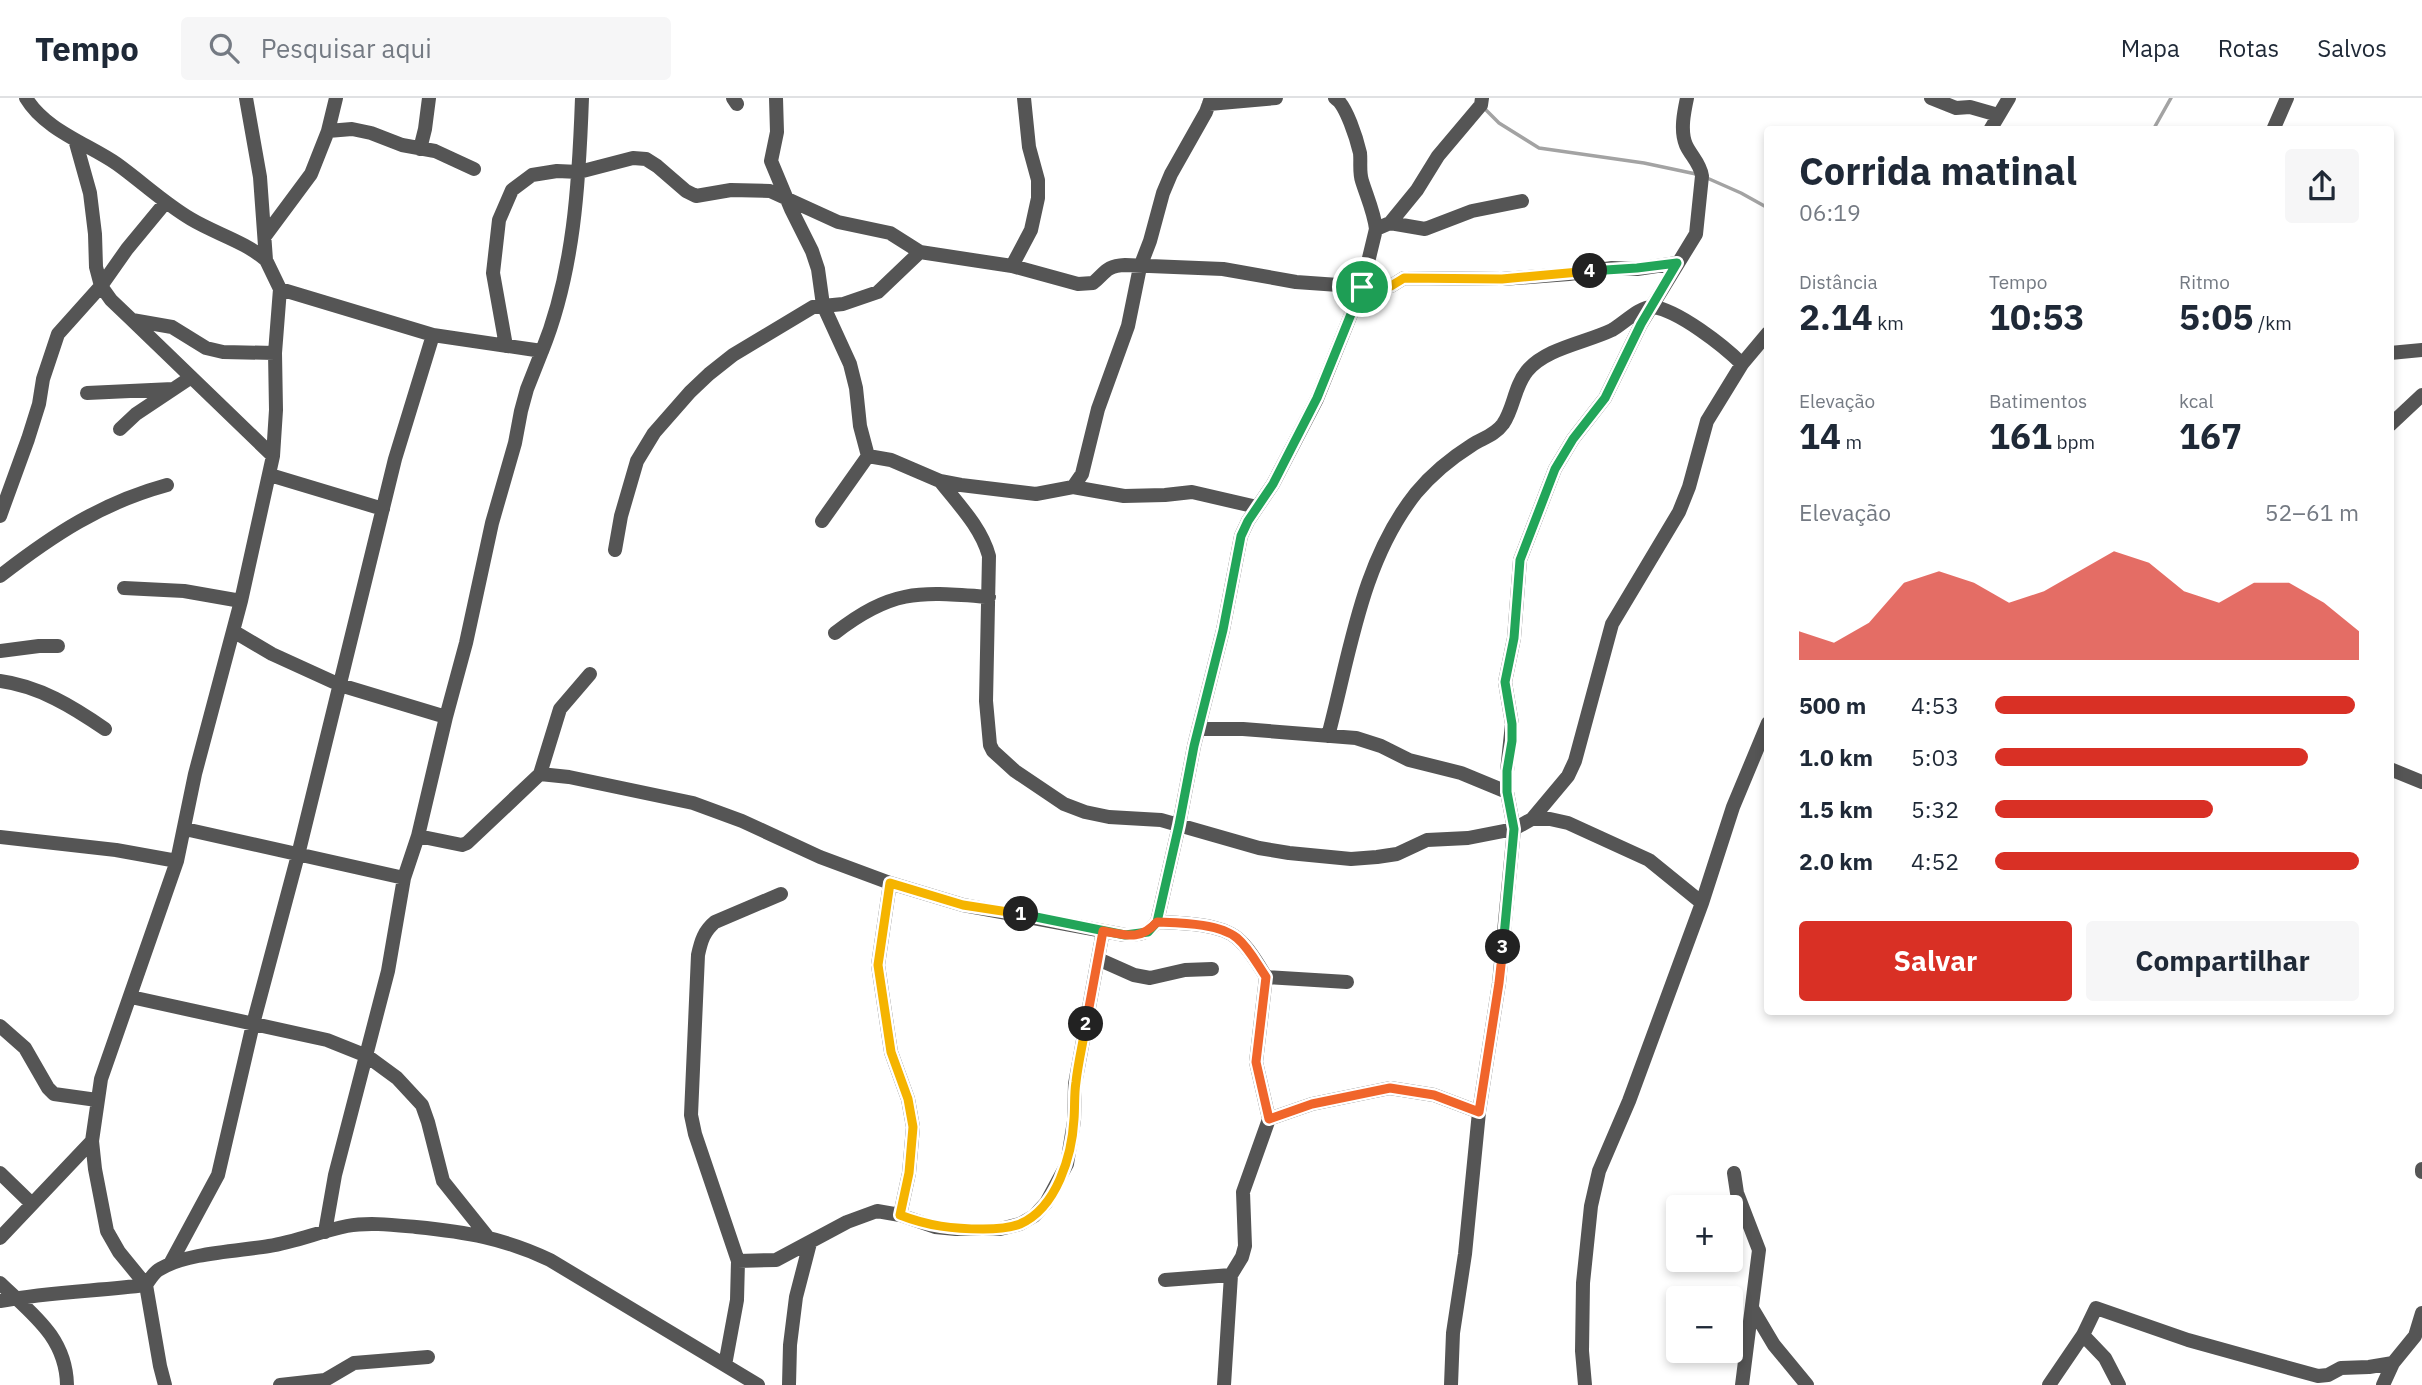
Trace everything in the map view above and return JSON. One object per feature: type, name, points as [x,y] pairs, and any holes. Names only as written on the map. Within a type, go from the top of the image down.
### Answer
[{"type":"street","points":[[26,98],[31,107],[76,143],[116,163],[166,203],[194,221],[244,245],[267,260]]},
{"type":"street","points":[[165,1385],[146,1284],[119,1252],[107,1231],[94,1169],[92,1141],[97,1100],[112,1047],[177,861],[195,774],[241,601],[273,456],[279,289],[267,260],[260,177],[246,98]]},
{"type":"street","points":[[265,236],[311,174],[328,131],[336,98]]},
{"type":"street","points":[[419,149],[430,105],[429,98]]},
{"type":"street","points":[[325,1232],[335,1175],[388,971],[404,878],[418,836],[466,643],[492,523],[512,455],[521,411],[554,322],[564,285],[579,172],[582,98]]},
{"type":"street","points":[[776,98],[777,132],[771,161],[787,201],[813,251],[822,305],[850,364],[868,456]]},
{"type":"street","points":[[1013,266],[1031,230],[1038,198],[1038,180],[1029,147],[1024,98]]},
{"type":"street","points":[[1073,487],[1082,474],[1098,409],[1128,326],[1140,267],[1167,184],[1210,101],[1276,98]]},
{"type":"street","points":[[540,774],[569,777],[693,803],[743,821],[820,857],[890,883],[963,905],[1125,935],[1148,932],[1157,922],[1194,746],[1223,630],[1241,536],[1273,484],[1317,398],[1362,287],[1376,229],[1374,214],[1362,180],[1356,142],[1344,107],[1335,98]]},
{"type":"street","points":[[1376,229],[1390,223],[1417,190],[1445,147],[1481,105],[1482,98]]},
{"type":"street","points":[[1451,1385],[1453,1333],[1465,1254],[1479,1112],[1499,983],[1514,829],[1507,792],[1512,724],[1505,682],[1514,638],[1520,560],[1555,469],[1573,439],[1605,398],[1641,324],[1690,245],[1698,227],[1702,176],[1700,166],[1686,146],[1684,135],[1687,98]]},
{"type":"street","points":[[1931,98],[1956,108],[1970,107],[1998,116]]},
{"type":"street","points":[[1992,126],[2009,98]]},
{"type":"street","points":[[2275,126],[2287,98]]},
{"type":"street","points":[[328,131],[352,129],[371,133],[402,145],[435,151],[474,169]]},
{"type":"street","points":[[76,143],[90,193],[96,267],[101,286],[111,300],[273,456]]},
{"type":"street","points":[[506,346],[493,273],[496,238],[505,204],[512,190],[532,175],[557,171],[579,172],[633,158],[646,159],[696,196],[731,190],[770,191],[838,222],[890,233],[920,252],[1013,266],[1078,285],[1093,283],[1106,269],[1113,266],[1223,269],[1296,282],[1362,287],[1391,286],[1404,278],[1502,279],[1677,263]]},
{"type":"street","points":[[1390,223],[1425,229],[1472,211],[1522,201]]},
{"type":"street","points":[[0,516],[29,439],[43,379],[58,334],[101,286],[127,249],[166,203]]},
{"type":"street","points":[[615,550],[621,516],[637,461],[654,433],[690,392],[709,374],[759,338],[813,307],[843,304],[878,292],[920,252]]},
{"type":"street","points":[[279,289],[433,335],[542,351]]},
{"type":"street","points":[[1328,736],[1360,601],[1384,545],[1416,493],[1472,445],[1502,427],[1515,391],[1535,363],[1610,331],[1638,312],[1653,307],[1704,332],[1742,364]]},
{"type":"street","points":[[132,320],[172,327],[206,348],[223,352],[275,352]]},
{"type":"street","points":[[170,1264],[218,1175],[253,1024],[341,685],[395,459],[433,335]]},
{"type":"street","points":[[940,481],[971,520],[989,556],[986,701],[990,745],[1015,771],[1064,804],[1084,812],[1109,817],[1161,820],[1259,848],[1289,853],[1351,859],[1397,854],[1427,840],[1468,838],[1514,829],[1532,819],[1568,776],[1575,761],[1612,624],[1679,512],[1689,487],[1704,428],[1742,364],[1764,338]]},
{"type":"street","points":[[2394,353],[2422,350]]},
{"type":"street","points":[[120,429],[136,414],[190,377]]},
{"type":"street","points":[[87,393],[173,389]]},
{"type":"street","points":[[2394,421],[2422,395]]},
{"type":"street","points":[[868,456],[891,460],[940,481],[961,485],[1036,494],[1073,487],[1132,496],[1192,492],[1257,507]]},
{"type":"street","points":[[822,521],[868,456]]},
{"type":"street","points":[[270,475],[383,509]]},
{"type":"street","points":[[0,576],[35,549],[88,516],[134,494],[166,485]]},
{"type":"street","points":[[124,588],[184,591],[241,601]]},
{"type":"street","points":[[835,633],[875,605],[895,598],[932,593],[989,597]]},
{"type":"street","points":[[233,631],[272,654],[341,685],[446,717]]},
{"type":"street","points":[[0,651],[58,646]]},
{"type":"street","points":[[418,836],[462,845],[540,774],[561,709],[590,674]]},
{"type":"street","points":[[0,681],[37,690],[82,713],[105,729]]},
{"type":"street","points":[[1199,729],[1243,729],[1356,738],[1381,746],[1409,760],[1461,773],[1507,792]]},
{"type":"street","points":[[1585,1385],[1582,1351],[1583,1283],[1596,1183],[1702,903],[1733,807],[1764,733]]},
{"type":"street","points":[[2394,771],[2422,782]]},
{"type":"street","points":[[1532,819],[1569,823],[1648,860],[1702,903]]},
{"type":"street","points":[[185,829],[404,878]]},
{"type":"street","points":[[0,838],[116,850],[177,861]]},
{"type":"street","points":[[890,883],[878,965],[891,1052],[908,1099],[913,1127],[909,1173],[900,1215]]},
{"type":"street","points":[[725,1364],[737,1300],[738,1261],[691,1115],[698,955],[702,937],[715,922],[781,894]]},
{"type":"street","points":[[1157,922],[1220,929],[1235,936],[1247,948],[1266,977],[1256,1062],[1269,1119],[1243,1192],[1245,1245],[1242,1257],[1231,1275],[1224,1385]]},
{"type":"street","points":[[738,1261],[776,1260],[862,1215],[877,1211],[900,1215],[935,1227],[1000,1229],[1020,1224],[1034,1216],[1046,1203],[1067,1164],[1074,1121],[1075,1084],[1103,931]]},
{"type":"street","points":[[1098,959],[1134,975],[1150,978],[1185,970],[1212,968]]},
{"type":"street","points":[[1266,977],[1347,982]]},
{"type":"street","points":[[131,998],[327,1040],[367,1056],[397,1078],[422,1105],[443,1181],[487,1236]]},
{"type":"street","points":[[0,1026],[26,1048],[54,1094],[97,1100]]},
{"type":"street","points":[[1269,1119],[1312,1104],[1390,1088],[1434,1095],[1479,1112]]},
{"type":"street","points":[[0,1238],[92,1141]]},
{"type":"street","points":[[0,1173],[32,1204]]},
{"type":"street","points":[[1734,1173],[1739,1201],[1759,1250],[1742,1385]]},
{"type":"street","points":[[0,1301],[44,1293],[103,1290],[146,1284],[157,1270],[170,1264],[218,1252],[300,1240],[350,1226],[389,1224],[487,1236],[550,1259],[758,1385]]},
{"type":"street","points":[[789,1385],[796,1297],[810,1243]]},
{"type":"street","points":[[1165,1280],[1231,1275]]},
{"type":"street","points":[[0,1283],[58,1343],[64,1355],[67,1385]]},
{"type":"street","points":[[1752,1308],[1774,1345],[1807,1385]]},
{"type":"street","points":[[2049,1385],[2084,1335],[2096,1308],[2188,1340],[2318,1376],[2328,1375],[2341,1368],[2393,1363]]},
{"type":"street","points":[[2383,1385],[2393,1363],[2415,1336],[2422,1313]]},
{"type":"street","points":[[2084,1335],[2105,1358],[2119,1385]]},
{"type":"street","points":[[280,1385],[325,1380],[354,1363],[428,1357]]},
{"type":"waterway","points":[[2155,126],[2171,98]]},
{"type":"waterway","points":[[1485,109],[1499,123],[1539,148],[1644,163],[1696,174]]},
{"type":"waterway","points":[[1707,178],[1764,206]]},
{"type":"route","points":[[1362,287],[1317,398],[1273,484],[1241,536],[1223,630],[1194,746],[1157,922],[1148,932],[1125,935],[963,905],[890,883],[878,965],[891,1052],[908,1099],[913,1127],[913,1148],[900,1215],[935,1227],[1000,1229],[1020,1224],[1034,1216],[1046,1203],[1067,1164],[1074,1121],[1075,1084],[1103,931],[1125,935],[1140,935],[1148,932],[1157,922],[1171,923],[1220,929],[1235,936],[1247,948],[1266,977],[1256,1062],[1269,1119],[1312,1104],[1390,1088],[1434,1095],[1479,1112],[1499,983],[1514,829],[1507,792],[1512,724],[1505,682],[1514,638],[1520,560],[1555,469],[1573,439],[1605,398],[1641,324],[1677,263],[1502,279],[1404,278],[1391,286],[1362,287]]}]
